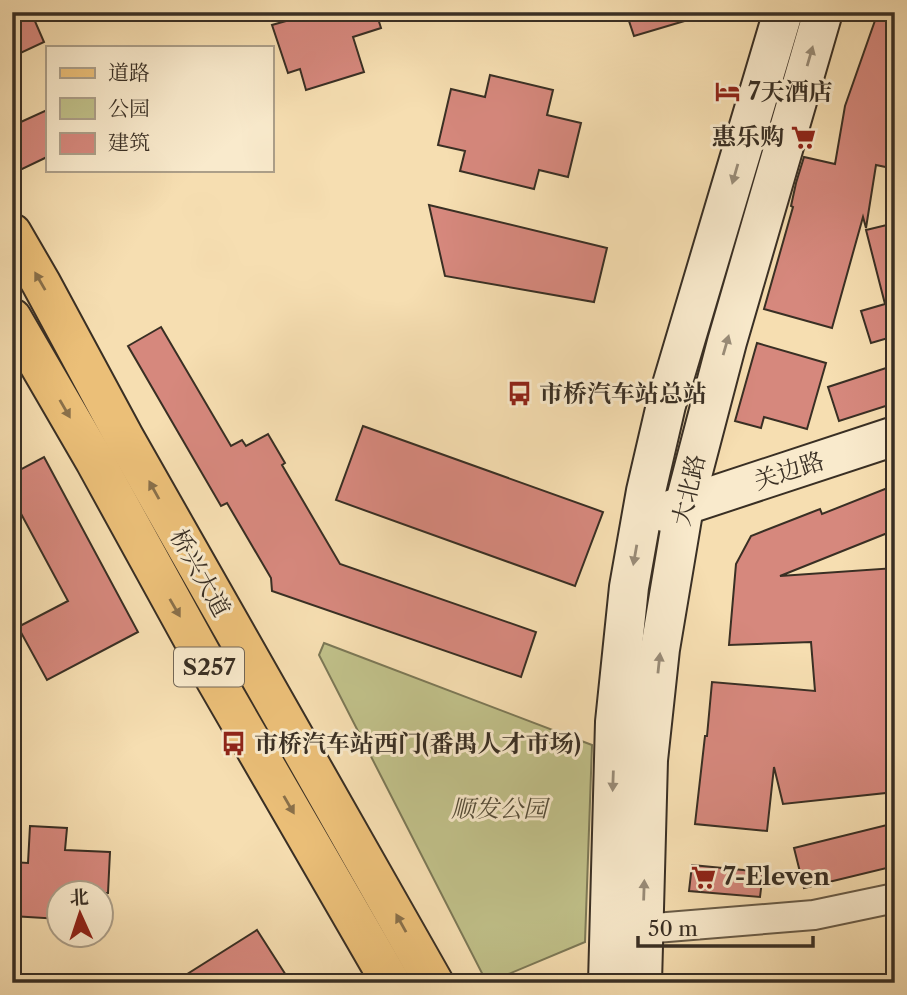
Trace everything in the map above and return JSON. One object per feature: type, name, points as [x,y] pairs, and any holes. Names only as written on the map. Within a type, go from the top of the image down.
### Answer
[{"type":"main road","name":"大北路","points":[[608,983],[615,722],[622,644],[642,518],[666,405],[783,12]]},
{"type":"main road","name":"大北路","points":[[642,983],[648,760],[660,649],[684,506],[727,342],[823,12]]},
{"type":"main road","name":"桥兴大道","points":[[12,233],[124,437],[434,983]]},
{"type":"main road","name":"桥兴大道","points":[[12,318],[95,461],[210,670],[391,983]]},
{"type":"main road","name":"关边路","points":[[642,518],[895,436]]},
{"type":"street","points":[[643,929],[814,915],[895,898]]},
{"type":"green space","name":"顺发公园","points":[[324,643],[592,745],[585,942],[487,983],[319,655]]},
{"type":"building","points":[[12,12],[31,12],[44,42],[12,57]]},
{"type":"building","points":[[284,12],[376,12],[381,28],[353,37],[364,72],[306,90],[300,69],[288,73],[272,25],[286,21]]},
{"type":"building","points":[[626,12],[697,12],[698,17],[634,36]]},
{"type":"building","points":[[878,12],[895,12],[895,169],[876,165],[866,228],[863,217],[832,328],[764,309],[804,157],[835,164],[845,106]]},
{"type":"building","points":[[490,75],[553,90],[547,115],[581,123],[568,177],[539,170],[534,189],[460,171],[465,151],[438,145],[451,89],[485,97]]},
{"type":"building","points":[[46,110],[46,157],[18,171],[12,158],[12,126]]},
{"type":"building","points":[[429,205],[607,248],[594,302],[445,276]]},
{"type":"building","points":[[895,223],[895,336],[871,343],[861,311],[885,304],[866,230]]},
{"type":"building","points":[[161,327],[231,446],[242,440],[246,446],[268,434],[285,463],[282,465],[340,564],[536,632],[521,677],[272,591],[271,578],[227,503],[221,506],[128,346]]},
{"type":"building","points":[[757,343],[826,363],[807,429],[764,417],[761,428],[735,421]]},
{"type":"building","points":[[886,368],[895,403],[839,421],[828,387]]},
{"type":"building","points":[[363,426],[603,512],[575,586],[336,500]]},
{"type":"building","points":[[44,457],[138,632],[47,680],[18,627],[68,601],[12,497],[12,474]]},
{"type":"building","points":[[895,485],[895,530],[780,576],[895,568],[895,792],[783,804],[774,767],[767,831],[695,824],[712,682],[815,691],[811,642],[729,645],[736,564],[751,536],[820,509],[822,514]]},
{"type":"building","points":[[895,823],[895,866],[804,888],[794,848]]},
{"type":"building","points":[[30,826],[67,828],[65,850],[110,852],[109,880],[46,880],[46,918],[12,916],[12,862],[28,863]]},
{"type":"building","points":[[692,865],[763,872],[760,897],[689,891]]},
{"type":"building","points":[[257,930],[291,983],[173,983]]},
{"type":"place","name":"7天酒店","points":[[728,92]]},
{"type":"place","name":"惠乐购","points":[[804,137]]},
{"type":"place","name":"市桥汽车站总站","points":[[519,394]]},
{"type":"place","name":"市桥汽车站西门(番禺人才市场)","points":[[234,744]]},
{"type":"place","name":"7-Eleven","points":[[703,877]]}]
